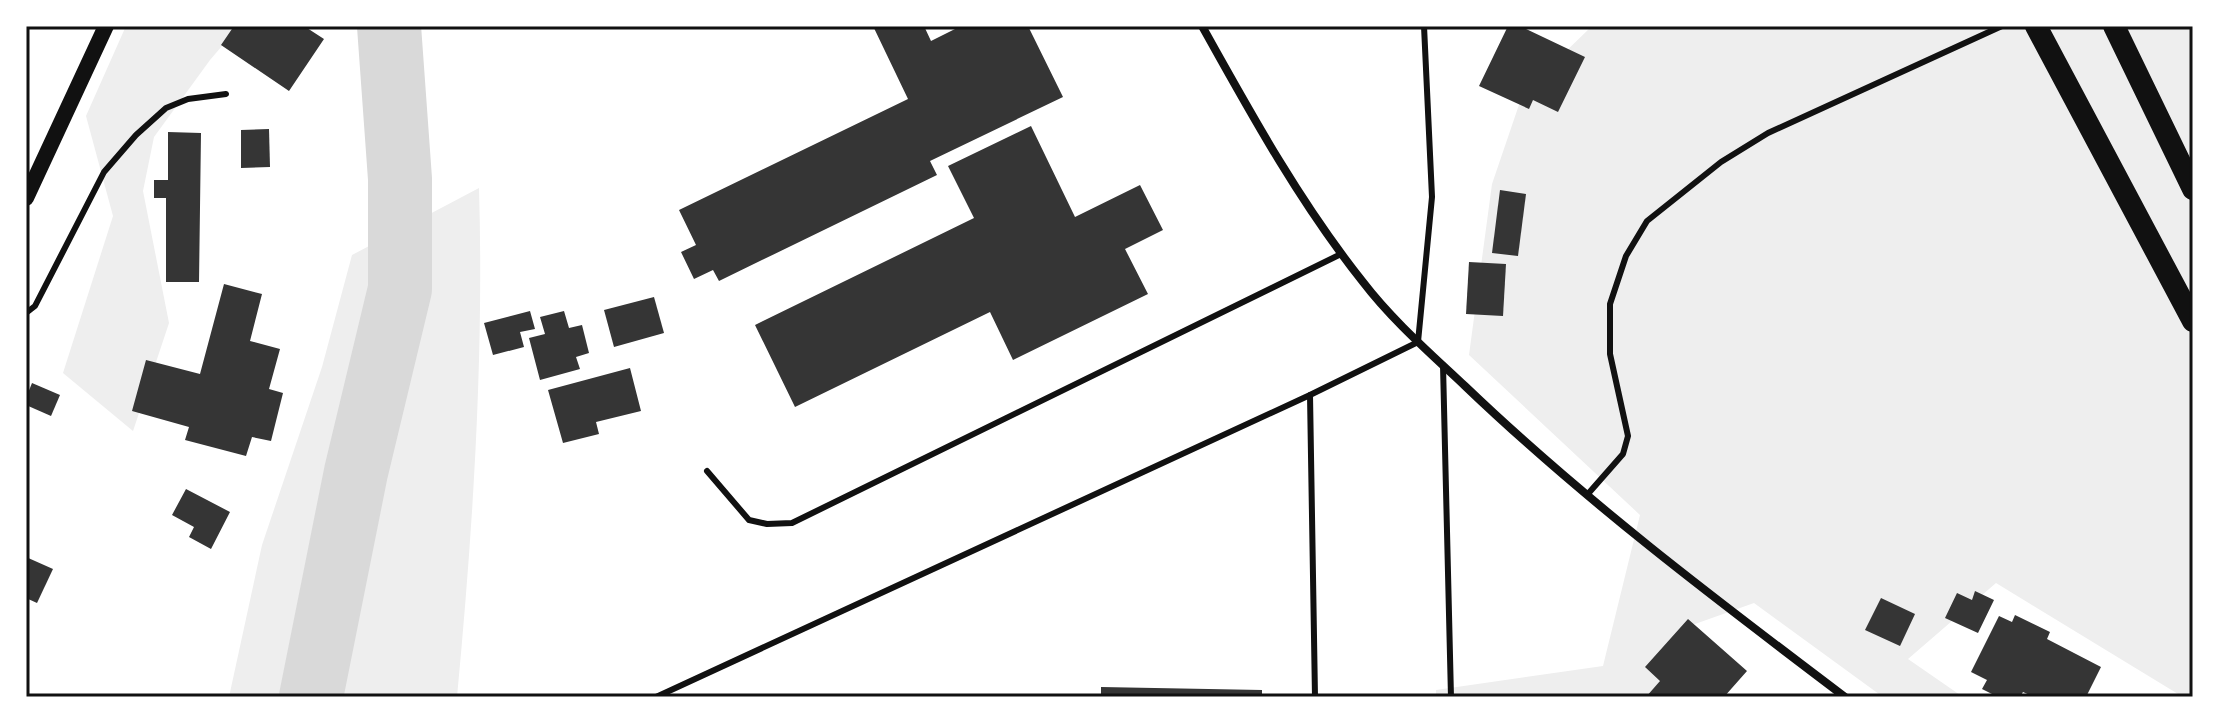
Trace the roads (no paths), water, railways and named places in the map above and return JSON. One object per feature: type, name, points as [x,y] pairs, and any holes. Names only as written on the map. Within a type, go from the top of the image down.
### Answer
[{"type":"highway","points":[[2036,26],[2193,321]]},
{"type":"highway","points":[[2114,26],[2193,189]]},
{"type":"main road","points":[[26,198],[106,26]]},
{"type":"street","points":[[1202,26],[1317,223],[1365,285],[1418,342],[1524,443],[1845,697]]},
{"type":"lane","points":[[656,697],[1310,395],[1418,342],[1432,197],[1424,26]]},
{"type":"lane","points":[[1587,495],[1623,454],[1628,436],[1610,354],[1610,304],[1626,256],[1647,221],[1732,154],[1768,133],[2002,26]]},
{"type":"lane","points":[[26,313],[35,306],[104,172],[136,135],[166,108],[188,99],[226,94]]},
{"type":"lane","points":[[707,471],[749,520],[767,524],[792,523],[1341,254]]},
{"type":"lane","points":[[1443,365],[1451,697]]},
{"type":"lane","points":[[1310,395],[1315,697]]},
{"type":"waterway","points":[[311,697],[356,472],[400,289],[400,179],[389,26]]}]
